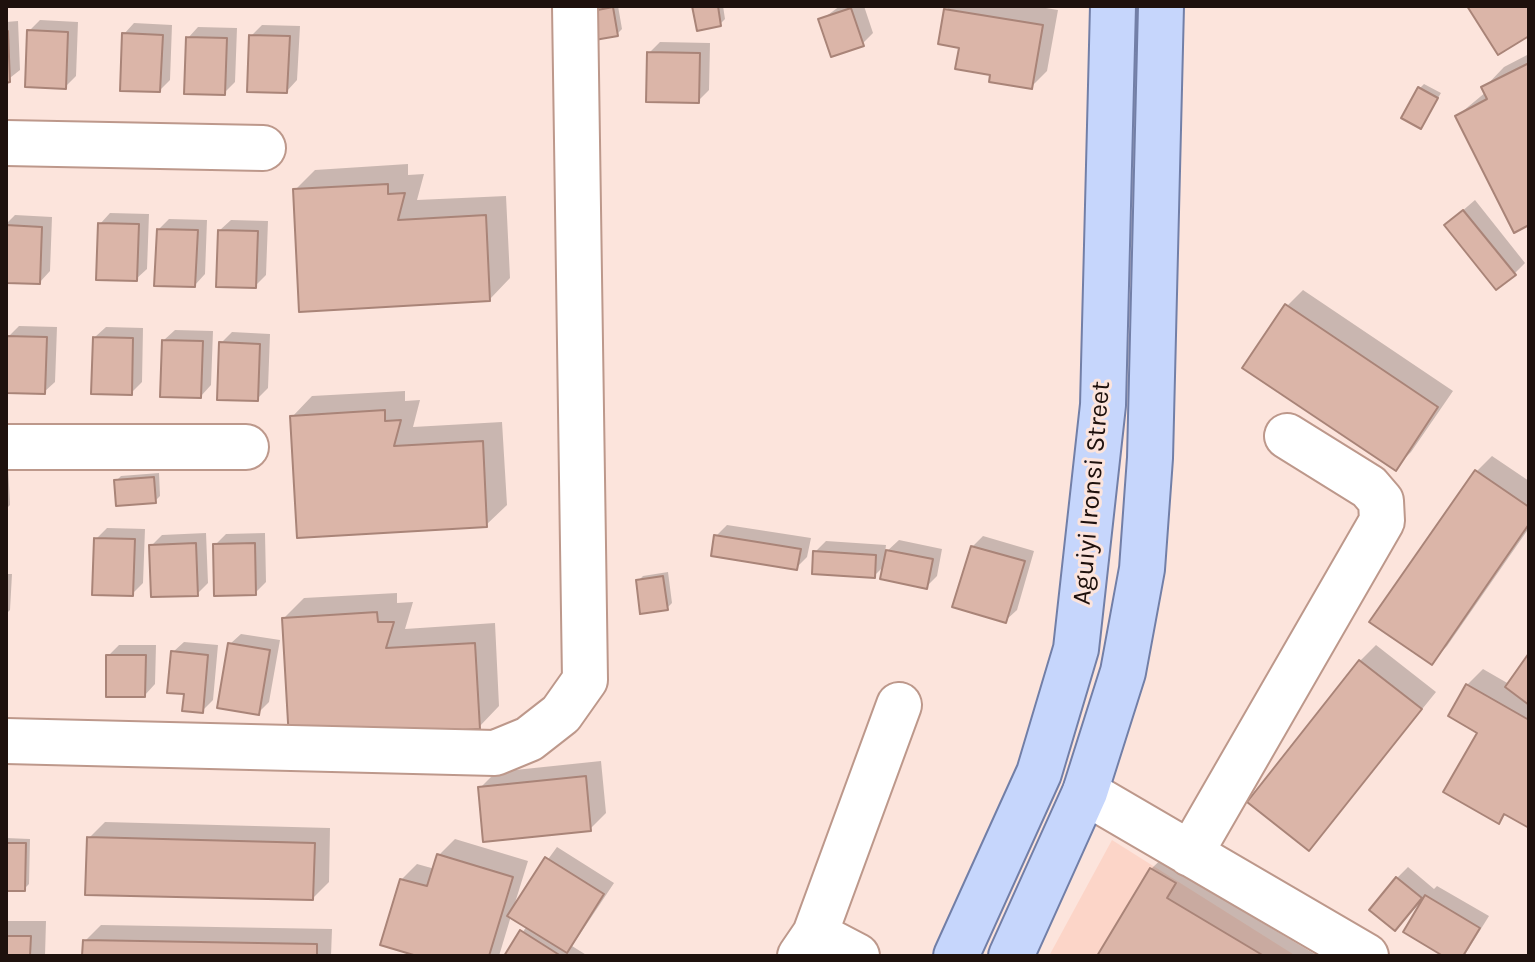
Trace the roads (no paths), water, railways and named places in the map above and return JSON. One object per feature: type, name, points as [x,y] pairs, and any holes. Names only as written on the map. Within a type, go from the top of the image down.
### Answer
[{"type":"main road","name":"Aguiyi Ironsi Street","points":[[956,956],[1039,773],[1076,649],[1103,405],[1113,6]]},
{"type":"main road","name":"Aguiyi Ironsi Street","points":[[1015,954],[1085,792],[1123,672],[1142,569],[1150,458],[1161,6]]},
{"type":"street","points":[[6,741],[495,753],[529,739],[561,714],[585,680],[575,6]]},
{"type":"street","points":[[6,143],[263,148]]},
{"type":"street","points":[[1190,854],[1382,521],[1381,501],[1369,487],[1287,436]]},
{"type":"street","points":[[6,447],[246,447]]},
{"type":"street","points":[[857,956],[808,945],[899,705]]},
{"type":"street","points":[[1085,792],[1366,956]]}]
